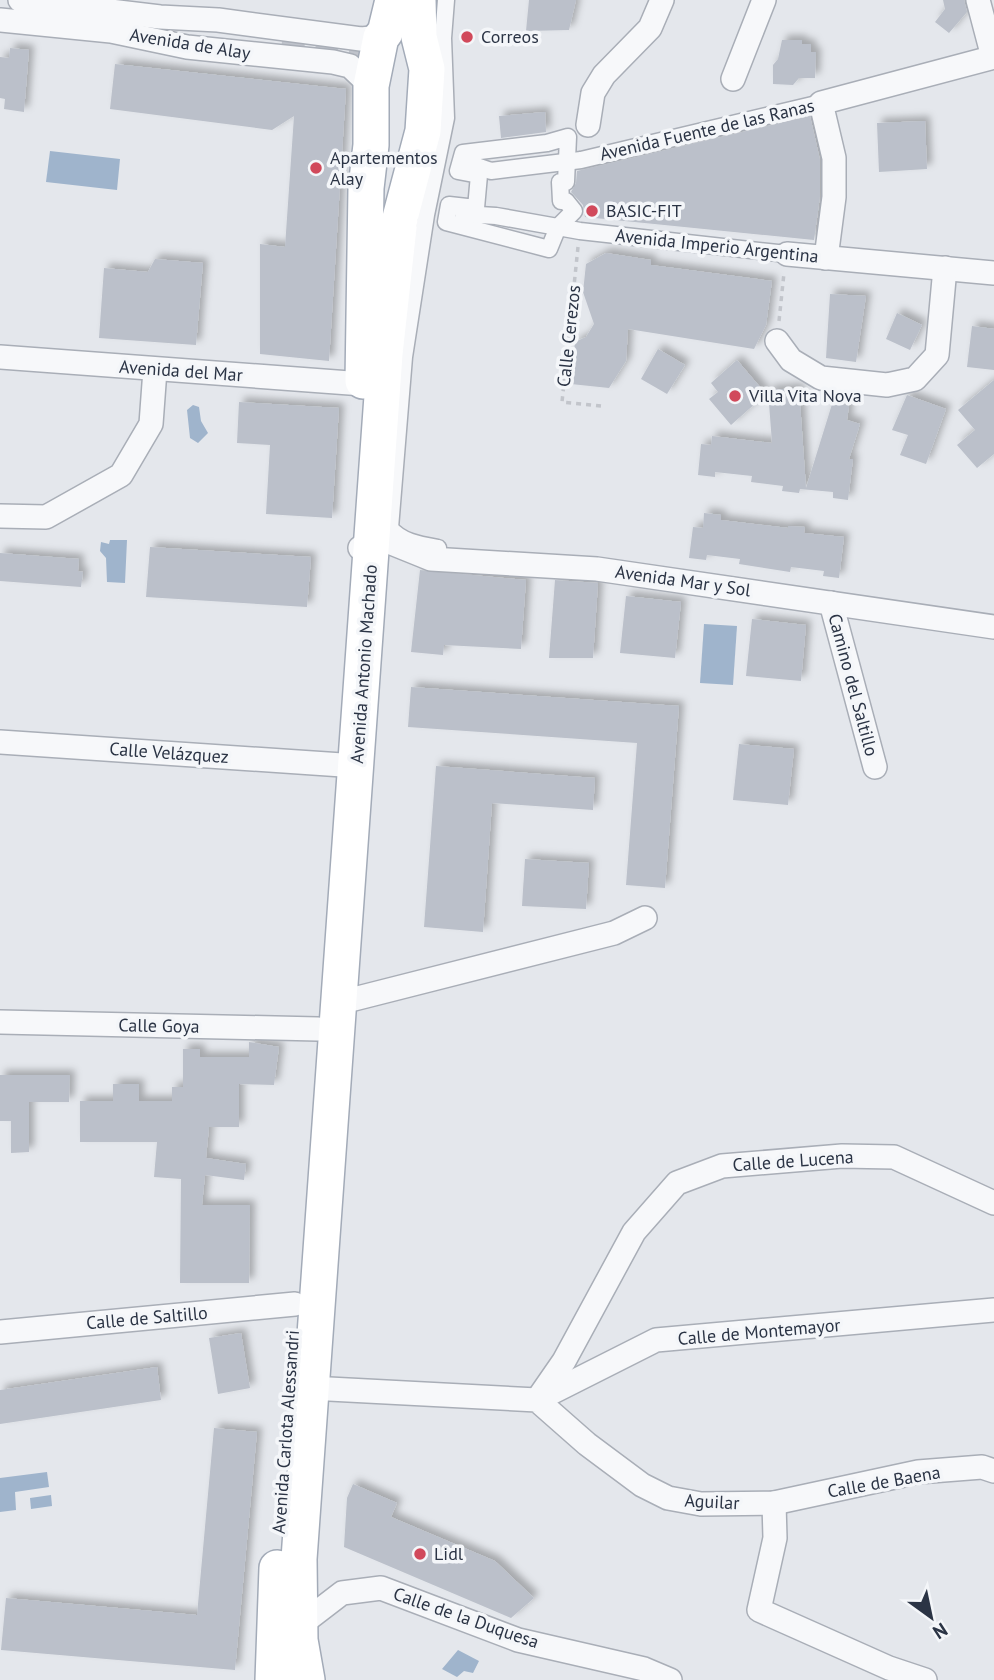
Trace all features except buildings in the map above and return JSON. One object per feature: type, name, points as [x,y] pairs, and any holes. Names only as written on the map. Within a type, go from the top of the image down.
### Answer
[{"type":"main road","points":[[383,35],[393,0]]},
{"type":"main road","points":[[418,0],[419,37]]},
{"type":"main road","points":[[383,35],[395,29],[407,30],[419,37]]},
{"type":"main road","name":"Avenida Antonio Machado","points":[[364,545],[366,188],[377,158],[371,86],[383,35]]},
{"type":"main road","name":"Avenida Antonio Machado","points":[[316,1184],[318,1029],[347,765],[364,545],[388,335],[426,146],[427,69],[419,37]]},
{"type":"main road","points":[[377,158],[381,154],[392,158],[426,146]]},
{"type":"main road","name":"Avenida Antonio Machado","points":[[316,1184],[341,999],[347,765]]},
{"type":"main road","name":"Avenida Carlota Alessandri","points":[[273,1680],[295,1304],[316,1184]]},
{"type":"main road","name":"Avenida Carlota Alessandri","points":[[307,1680],[299,1626],[299,1559],[310,1388],[316,1184]]},
{"type":"street","name":"Avenida de Alay","points":[[20,0],[160,17],[218,20],[361,39],[383,35]]},
{"type":"street","points":[[426,146],[446,118],[443,38],[446,0]]},
{"type":"street","points":[[588,125],[593,93],[604,75],[650,28],[662,0]]},
{"type":"street","points":[[733,79],[764,0]]},
{"type":"street","points":[[978,0],[993,57]]},
{"type":"street","points":[[160,17],[203,30],[282,41]]},
{"type":"street","name":"Avenida de Alay","points":[[0,20],[111,31],[187,47],[333,62],[350,66],[371,86]]},
{"type":"street","name":"Avenida Fuente de las Ranas","points":[[426,146],[491,170],[569,161],[821,103],[993,57]]},
{"type":"street","points":[[821,103],[834,158],[834,197],[826,258]]},
{"type":"street","points":[[568,137],[569,161],[566,182],[560,182],[561,201],[566,201],[574,211],[558,227],[549,249],[446,222],[449,205],[476,208],[479,174],[458,172],[461,161],[463,153],[568,137]]},
{"type":"street","points":[[377,158],[379,305],[388,335]]},
{"type":"street","name":"Avenida Imperio Argentina","points":[[413,217],[448,213],[496,216],[580,231],[994,273]]},
{"type":"street","points":[[413,217],[390,528],[395,534],[417,544],[438,548]]},
{"type":"street","points":[[777,341],[791,360],[821,378],[887,386],[915,379],[936,355],[945,268]]},
{"type":"street","name":"Avenida del Mar","points":[[0,357],[363,384]]},
{"type":"street","points":[[0,516],[46,517],[121,475],[151,424],[155,370]]},
{"type":"street","name":"Avenida Mar y Sol","points":[[364,545],[384,540],[431,559],[597,569],[994,626]]},
{"type":"street","name":"Camino del Saltillo","points":[[831,603],[875,767]]},
{"type":"street","name":"Calle Velázquez","points":[[0,742],[347,765]]},
{"type":"street","points":[[341,999],[354,999],[614,933],[645,918]]},
{"type":"street","name":"Calle Goya","points":[[0,1023],[318,1029]]},
{"type":"street","name":"Calle de Lucena","points":[[537,1400],[564,1361],[634,1232],[677,1183],[722,1166],[842,1156],[894,1157],[994,1203]]},
{"type":"street","name":"Calle de Saltillo","points":[[0,1332],[295,1304]]},
{"type":"street","name":"Calle de Montemayor","points":[[537,1400],[656,1340],[994,1310]]},
{"type":"street","points":[[310,1388],[537,1400]]},
{"type":"street","name":"Aguilar","points":[[537,1400],[587,1444],[642,1485],[668,1498],[701,1504],[775,1503]]},
{"type":"street","name":"Calle de Baena","points":[[775,1503],[918,1472],[982,1467],[994,1471]]},
{"type":"street","points":[[775,1503],[775,1538],[760,1610],[889,1668],[925,1680]]},
{"type":"street","points":[[299,1559],[312,1579],[342,1593],[299,1626]]},
{"type":"street","name":"Calle de la Duquesa","points":[[342,1593],[381,1588],[518,1640],[644,1669],[670,1680]]},
{"type":"path","name":"Calle Cerezos","points":[[580,231],[562,402],[602,406]]},
{"type":"path","points":[[777,341],[783,284]]},
{"type":"water","points":[[50,151],[120,159],[117,190],[46,182]]},
{"type":"water","points":[[193,405],[199,407],[201,421],[208,433],[198,443],[190,438],[187,410]]},
{"type":"water","points":[[110,540],[127,540],[125,583],[107,582],[106,558],[100,551],[101,542],[109,544]]},
{"type":"water","points":[[704,624],[737,626],[733,685],[700,683]]},
{"type":"water","points":[[47,1472],[49,1487],[15,1492],[16,1510],[0,1512],[0,1478]]},
{"type":"water","points":[[51,1495],[52,1506],[31,1509],[30,1498]]},
{"type":"water","points":[[458,1650],[479,1661],[473,1673],[464,1671],[457,1677],[442,1669]]},
{"type":"tunnel","points":[[282,41],[323,45],[365,58],[376,79]]},
{"type":"place","name":"Correos","points":[[467,37]]},
{"type":"place","name":"Apartementos Alay","points":[[316,168]]},
{"type":"place","name":"BASIC-FIT","points":[[592,211]]},
{"type":"place","name":"Villa Vita Nova","points":[[735,396]]},
{"type":"place","name":"Lidl","points":[[420,1554]]}]
